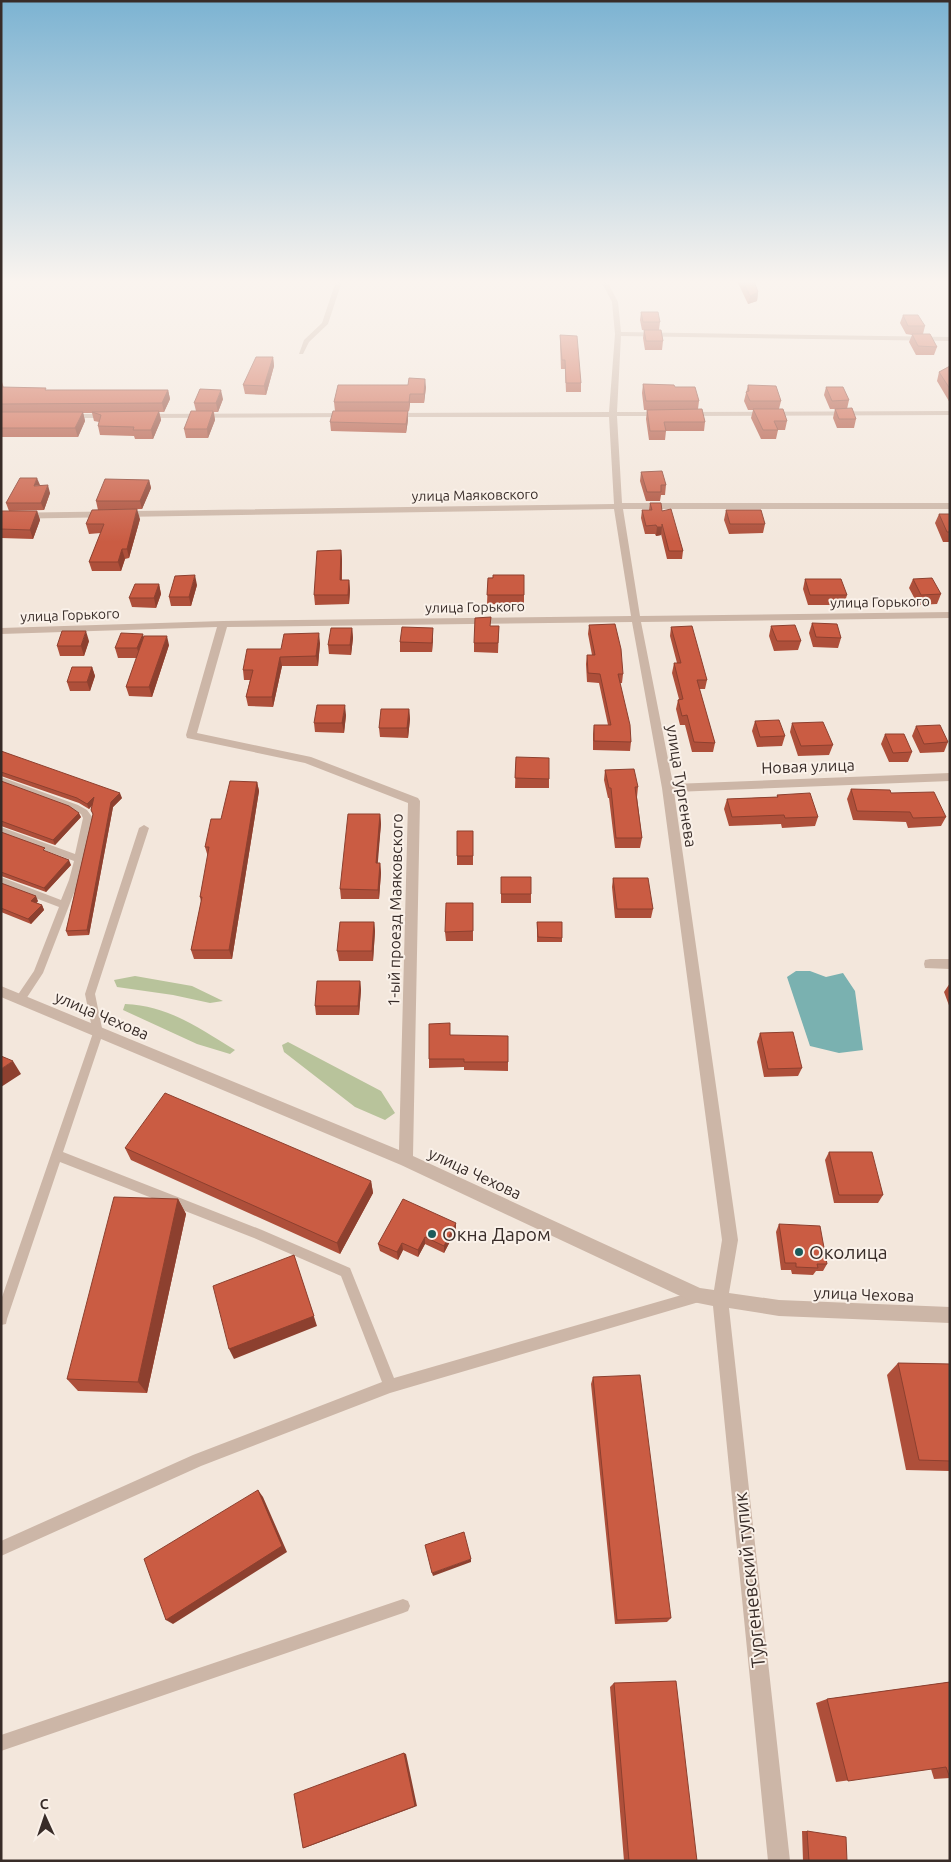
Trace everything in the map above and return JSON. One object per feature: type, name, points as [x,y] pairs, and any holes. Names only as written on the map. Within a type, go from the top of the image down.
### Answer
[{"type":"street","name":"улица Тургенева","points":[[616,368],[613,414],[618,506],[636,619],[668,788],[730,1240],[720,1299]]},
{"type":"street","points":[[386,415],[950,413]]},
{"type":"street","points":[[140,416],[357,415]]},
{"type":"street","points":[[60,416],[120,416]]},
{"type":"street","name":"улица Маяковского","points":[[1,516],[618,506],[950,506]]},
{"type":"street","name":"улица Горького","points":[[1,631],[223,624],[950,615]]},
{"type":"street","name":"1-ый проезд Маяковского","points":[[223,624],[191,735],[307,760],[414,800],[406,1160]]},
{"type":"street","name":"Новая улица","points":[[668,788],[950,777]]},
{"type":"street","points":[[930,964],[950,964]]},
{"type":"street","name":"улица Чехова","points":[[1,991],[406,1160],[699,1296],[779,1308],[950,1314]]},
{"type":"street","name":"Тургеневский тупик","points":[[720,1299],[779,1861]]},
{"type":"lane","points":[[1,780],[84,812],[88,818],[79,859],[64,905],[38,973],[20,1000]]},
{"type":"lane","points":[[1,1319],[98,1033],[90,994],[144,828]]},
{"type":"lane","points":[[1,830],[79,859]]},
{"type":"lane","points":[[1,881],[64,905]]},
{"type":"lane","points":[[56,1155],[258,1234],[346,1272],[390,1386]]},
{"type":"lane","points":[[1,1549],[198,1460],[390,1386],[699,1296]]},
{"type":"lane","points":[[1,1743],[403,1606]]},
{"type":"green space","points":[[135,976],[192,986],[223,1001],[210,1003],[173,995],[117,987],[114,980]]},
{"type":"green space","points":[[125,1004],[156,1009],[183,1019],[235,1050],[230,1054],[197,1044],[123,1010]]},
{"type":"green space","points":[[288,1042],[381,1091],[395,1113],[385,1120],[355,1107],[284,1052],[282,1045]]},
{"type":"water","points":[[796,971],[810,971],[826,977],[843,973],[855,991],[863,1050],[839,1053],[810,1046],[787,977]]},
{"type":"building","points":[[251,368],[270,368],[264,386],[243,385]]},
{"type":"building","points":[[565,368],[580,368],[581,383],[566,383]]},
{"type":"building","points":[[950,368],[950,389],[939,372]]},
{"type":"building","points":[[409,378],[425,379],[424,394],[410,394],[409,402],[334,402],[338,385],[408,385]]},
{"type":"building","points":[[643,384],[695,387],[699,401],[646,401]]},
{"type":"building","points":[[748,385],[776,386],[781,401],[750,401],[746,392],[749,391]]},
{"type":"building","points":[[1,387],[46,388],[45,390],[168,390],[162,403],[1,404]]},
{"type":"building","points":[[826,387],[843,387],[849,400],[832,401]]},
{"type":"building","points":[[200,389],[221,390],[216,403],[194,403]]},
{"type":"building","points":[[852,408],[856,419],[839,419],[835,409]]},
{"type":"building","points":[[702,409],[705,422],[664,422],[666,431],[650,431],[647,410]]},
{"type":"building","points":[[753,409],[783,409],[787,421],[774,421],[778,430],[763,430]]},
{"type":"building","points":[[159,411],[151,430],[133,430],[134,427],[98,426],[101,415],[92,412]]},
{"type":"building","points":[[191,411],[213,411],[207,429],[184,429]]},
{"type":"building","points":[[333,411],[408,411],[406,424],[330,422]]},
{"type":"building","points":[[1,412],[83,412],[75,428],[1,428]]},
{"type":"building","points":[[662,471],[666,485],[661,485],[661,492],[647,492],[641,472]]},
{"type":"building","points":[[20,478],[37,478],[34,486],[48,485],[41,503],[6,503]]},
{"type":"building","points":[[105,479],[149,480],[140,501],[96,501]]},
{"type":"building","points":[[650,503],[661,503],[662,511],[671,509],[683,551],[669,551],[662,524],[662,527],[657,527],[656,525],[646,526],[642,510],[652,510]]},
{"type":"building","points":[[137,509],[127,549],[122,549],[118,562],[89,562],[104,524],[86,524],[92,510]]},
{"type":"building","points":[[726,510],[761,510],[765,524],[730,524]]},
{"type":"building","points":[[1,511],[37,511],[30,530],[1,529]]},
{"type":"building","points":[[939,514],[950,514],[950,532],[947,532]]},
{"type":"building","points":[[341,550],[340,580],[349,580],[348,595],[314,595],[317,551]]},
{"type":"building","points":[[195,575],[189,597],[169,597],[175,576]]},
{"type":"building","points":[[493,575],[524,575],[524,595],[487,595],[488,578],[493,578]]},
{"type":"building","points":[[932,578],[941,594],[921,595],[913,579]]},
{"type":"building","points":[[805,579],[841,579],[847,595],[810,595]]},
{"type":"building","points":[[135,584],[159,584],[154,598],[129,598]]},
{"type":"building","points":[[491,617],[490,626],[499,626],[498,643],[474,643],[475,618]]},
{"type":"building","points":[[812,623],[837,624],[841,638],[816,637]]},
{"type":"building","points":[[615,624],[621,649],[623,674],[618,674],[630,725],[631,742],[594,741],[594,725],[611,725],[600,674],[588,673],[587,655],[595,655],[589,625]]},
{"type":"building","points":[[795,625],[801,641],[777,641],[771,626]]},
{"type":"building","points":[[692,626],[707,680],[697,680],[715,743],[694,742],[687,715],[682,716],[678,700],[683,699],[674,663],[681,663],[671,627]]},
{"type":"building","points":[[402,627],[433,628],[432,643],[400,642]]},
{"type":"building","points":[[331,628],[352,628],[350,645],[328,645]]},
{"type":"building","points":[[62,631],[86,631],[81,646],[57,646]]},
{"type":"building","points":[[121,633],[143,634],[137,648],[115,648]]},
{"type":"building","points":[[319,633],[316,656],[280,657],[272,697],[246,697],[253,670],[243,670],[247,649],[281,649],[284,634]]},
{"type":"building","points":[[144,636],[167,636],[149,687],[126,687]]},
{"type":"building","points":[[72,667],[92,667],[87,682],[67,682]]},
{"type":"building","points":[[317,705],[345,705],[342,723],[314,723]]},
{"type":"building","points":[[381,709],[409,709],[407,728],[379,728]]},
{"type":"building","points":[[779,720],[785,736],[760,737],[755,721]]},
{"type":"building","points":[[823,722],[833,745],[801,746],[792,723]]},
{"type":"building","points":[[940,725],[948,742],[924,744],[916,726]]},
{"type":"building","points":[[885,734],[904,734],[912,752],[893,753]]},
{"type":"building","points":[[1,751],[120,793],[111,802],[87,930],[66,931],[93,814],[91,810],[94,797],[87,804],[77,798],[1,772]]},
{"type":"building","points":[[516,757],[549,758],[549,779],[515,778]]},
{"type":"building","points":[[634,769],[638,787],[635,787],[642,838],[616,838],[611,788],[609,788],[605,770]]},
{"type":"building","points":[[1,781],[69,806],[79,813],[53,840],[1,821]]},
{"type":"building","points":[[230,781],[257,782],[229,950],[191,950],[202,897],[200,897],[209,847],[205,847],[211,819],[221,819]]},
{"type":"building","points":[[851,789],[890,790],[891,793],[934,792],[946,817],[913,818],[910,812],[857,811]]},
{"type":"building","points":[[810,793],[818,817],[785,818],[784,815],[732,817],[727,799],[778,797],[777,795]]},
{"type":"building","points":[[348,814],[380,814],[376,863],[380,863],[378,890],[340,889]]},
{"type":"building","points":[[457,831],[473,831],[473,856],[457,856]]},
{"type":"building","points":[[1,832],[45,848],[43,850],[69,860],[44,888],[1,872]]},
{"type":"building","points":[[501,877],[531,877],[531,894],[501,894]]},
{"type":"building","points":[[613,878],[648,878],[653,909],[617,909]]},
{"type":"building","points":[[1,883],[36,896],[31,901],[42,905],[28,919],[1,908]]},
{"type":"building","points":[[446,903],[473,903],[473,931],[445,932]]},
{"type":"building","points":[[340,922],[374,922],[372,951],[337,951]]},
{"type":"building","points":[[537,922],[562,922],[562,938],[538,937]]},
{"type":"building","points":[[317,981],[360,981],[358,1006],[315,1006]]},
{"type":"building","points":[[450,1023],[450,1035],[508,1036],[508,1062],[464,1062],[464,1059],[429,1059],[429,1024]]},
{"type":"building","points":[[793,1032],[802,1068],[768,1069],[760,1033]]},
{"type":"building","points":[[1,1056],[13,1061],[1,1069]]},
{"type":"building","points":[[165,1093],[371,1181],[337,1243],[125,1148]]},
{"type":"building","points":[[829,1152],[872,1152],[883,1195],[839,1195]]},
{"type":"building","points":[[114,1197],[178,1199],[138,1382],[67,1379]]},
{"type":"building","points":[[403,1199],[456,1223],[444,1246],[425,1237],[418,1250],[402,1243],[397,1252],[378,1244]]},
{"type":"building","name":"Околица","points":[[779,1224],[820,1226],[827,1264],[817,1264],[818,1268],[796,1267],[796,1263],[785,1263]]},
{"type":"building","points":[[294,1255],[314,1316],[229,1349],[213,1286]]},
{"type":"building","points":[[898,1363],[950,1364],[950,1461],[919,1460]]},
{"type":"building","points":[[640,1375],[671,1618],[617,1620],[593,1377]]},
{"type":"building","points":[[258,1490],[282,1546],[166,1620],[144,1559]]},
{"type":"building","points":[[464,1532],[471,1559],[432,1573],[425,1545]]},
{"type":"building","points":[[676,1681],[697,1861],[629,1861],[614,1683]]},
{"type":"building","points":[[950,1682],[950,1778],[946,1767],[848,1781],[827,1699]]},
{"type":"building","points":[[404,1753],[415,1806],[303,1848],[294,1794]]},
{"type":"building","points":[[807,1831],[846,1837],[847,1861],[809,1861]]},
{"type":"place","name":"Окна Даром","points":[[432,1234]]},
{"type":"place","name":"Околица","points":[[799,1252]]}]
